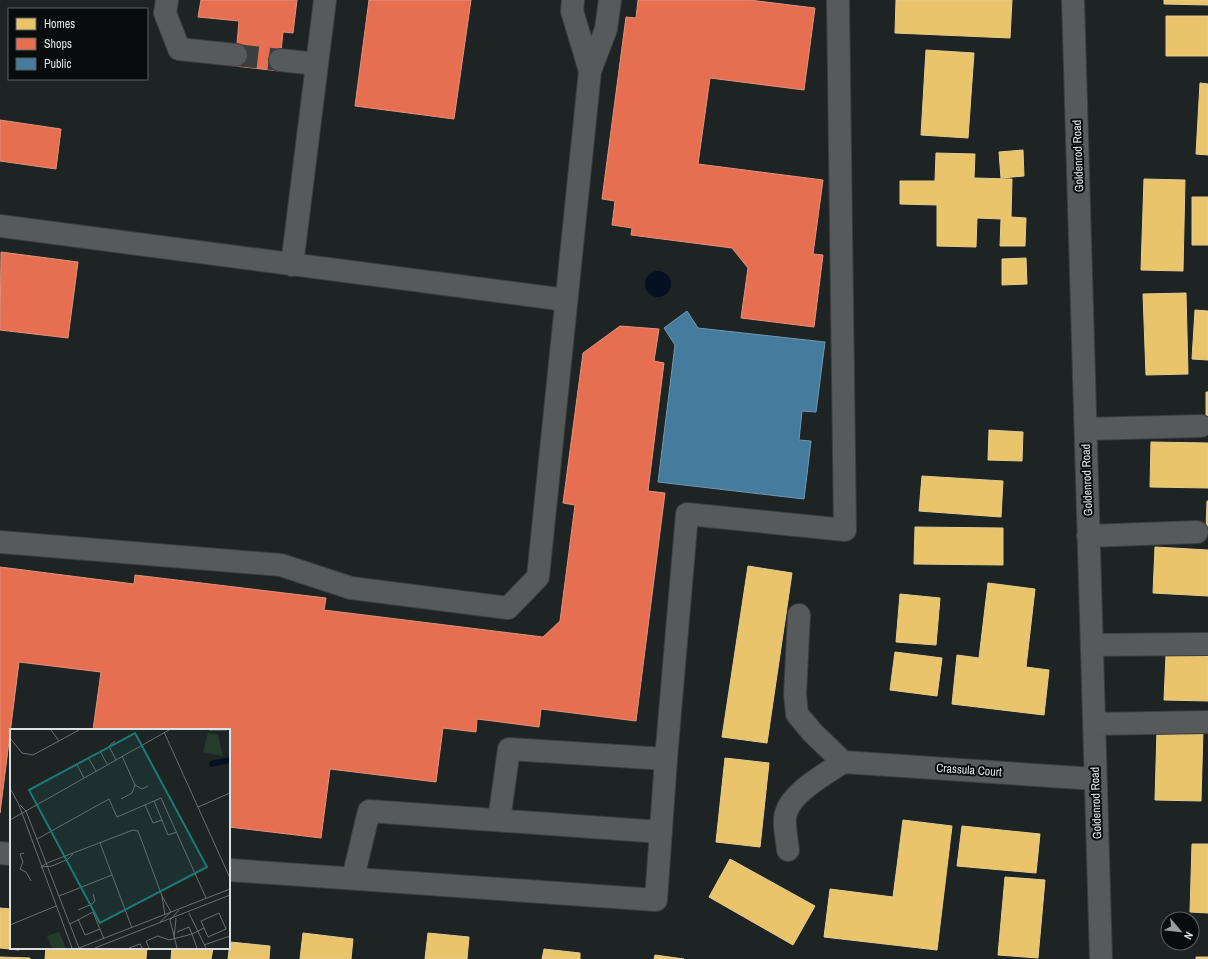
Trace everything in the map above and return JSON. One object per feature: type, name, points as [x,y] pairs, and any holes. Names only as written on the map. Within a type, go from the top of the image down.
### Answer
[{"type":"street","points":[[167,0],[165,13],[179,49],[236,55]]},
{"type":"street","points":[[292,265],[326,0]]},
{"type":"street","points":[[573,0],[572,11],[590,71]]},
{"type":"street","points":[[0,542],[281,565],[352,588],[508,608],[538,577],[590,71],[606,29],[610,0]]},
{"type":"street","points":[[230,870],[656,900],[666,759],[688,514],[845,530],[838,0]]},
{"type":"street","name":"Goldenrod Road","points":[[1073,0],[1101,959]]},
{"type":"street","points":[[280,60],[318,64]]},
{"type":"street","points":[[0,226],[566,300]]},
{"type":"street","points":[[1086,429],[1201,426]]},
{"type":"street","points":[[1088,536],[1197,532]]},
{"type":"street","points":[[788,850],[785,814],[792,800],[802,791],[843,762],[812,732],[797,714],[795,694],[799,615]]},
{"type":"street","points":[[1092,645],[1208,644]]},
{"type":"street","points":[[1094,724],[1208,722]]},
{"type":"street","points":[[499,820],[509,749],[666,759]]},
{"type":"street","name":"Crassula Court","points":[[843,762],[1096,779]]},
{"type":"street","points":[[353,878],[369,811],[661,832]]},
{"type":"water","points":[[658,271],[667,275],[671,284],[667,293],[658,297],[649,293],[645,284],[649,275]]},
{"type":"building: Homes","points":[[896,0],[1012,0],[1010,38],[895,33]]},
{"type":"building: Homes","points":[[1164,0],[1208,0],[1208,5],[1164,4]]},
{"type":"building: Homes","points":[[1166,16],[1208,16],[1208,56],[1166,56]]},
{"type":"building: Homes","points":[[926,50],[974,53],[968,138],[921,135]]},
{"type":"building: Homes","points":[[1200,83],[1208,84],[1208,155],[1196,154]]},
{"type":"building: Homes","points":[[1023,150],[1024,176],[1001,178],[999,152]]},
{"type":"building: Homes","points":[[936,153],[975,154],[974,178],[1012,179],[1011,217],[1026,218],[1025,246],[1000,246],[1001,219],[977,218],[976,247],[937,246],[937,205],[900,204],[900,181],[935,181]]},
{"type":"building: Homes","points":[[1144,179],[1185,180],[1183,271],[1141,270]]},
{"type":"building: Homes","points":[[1192,197],[1208,197],[1208,245],[1192,245]]},
{"type":"building: Homes","points":[[1026,258],[1027,284],[1002,285],[1002,259]]},
{"type":"building: Homes","points":[[1186,293],[1188,374],[1146,375],[1143,294]]},
{"type":"building: Homes","points":[[1195,310],[1208,311],[1208,360],[1192,359]]},
{"type":"building: Homes","points":[[1206,392],[1208,392],[1208,423],[1206,423]]},
{"type":"building: Homes","points":[[989,430],[1023,432],[1022,461],[988,460]]},
{"type":"building: Homes","points":[[1151,442],[1208,443],[1208,488],[1150,487]]},
{"type":"building: Homes","points":[[922,476],[1003,481],[1001,517],[919,511]]},
{"type":"building: Homes","points":[[1207,501],[1208,529],[1206,529]]},
{"type":"building: Homes","points":[[915,527],[1003,528],[1003,565],[914,564]]},
{"type":"building: Homes","points":[[1155,547],[1208,550],[1208,596],[1153,593]]},
{"type":"building: Homes","points":[[748,566],[792,573],[767,743],[722,737]]},
{"type":"building: Homes","points":[[988,583],[1035,589],[1026,667],[1049,670],[1044,715],[952,704],[957,655],[979,658]]},
{"type":"building: Homes","points":[[900,594],[940,598],[936,645],[896,642]]},
{"type":"building: Homes","points":[[895,652],[942,658],[937,696],[890,690]]},
{"type":"building: Homes","points":[[1166,655],[1208,656],[1208,701],[1164,700]]},
{"type":"building: Homes","points":[[1157,730],[1203,730],[1201,801],[1155,800]]},
{"type":"building: Homes","points":[[725,758],[769,763],[760,847],[716,842]]},
{"type":"building: Homes","points":[[903,820],[952,826],[937,950],[824,937],[830,889],[893,897]]},
{"type":"building: Homes","points":[[962,826],[1040,834],[1036,873],[957,866]]},
{"type":"building: Homes","points":[[1192,844],[1208,844],[1208,913],[1190,911]]},
{"type":"building: Homes","points":[[730,859],[815,906],[793,945],[709,897]]},
{"type":"building: Homes","points":[[1005,877],[1045,880],[1038,958],[998,955]]},
{"type":"building: Homes","points":[[0,908],[10,909],[10,949],[19,950],[0,948]]},
{"type":"building: Homes","points":[[303,933],[353,939],[351,959],[300,959]]},
{"type":"building: Homes","points":[[428,933],[469,937],[467,959],[425,959]]},
{"type":"building: Homes","points":[[230,942],[270,946],[269,959],[228,959]]},
{"type":"building: Homes","points":[[46,949],[147,949],[146,959],[45,959]]},
{"type":"building: Homes","points":[[172,949],[213,949],[211,959],[171,959]]},
{"type":"building: Homes","points":[[544,949],[580,953],[580,959],[542,959]]},
{"type":"building: Homes","points":[[655,955],[684,959],[654,959]]},
{"type":"building: Homes","points":[[0,957],[30,958],[30,959],[0,959]]},
{"type":"building: Homes","points":[[1196,957],[1208,957],[1208,959],[1196,959]]},
{"type":"building: Shops","points":[[201,0],[297,0],[293,33],[283,32],[279,71],[235,66],[239,21],[198,17]]},
{"type":"building: Shops","points":[[369,0],[471,0],[454,119],[355,106]]},
{"type":"building: Shops","points":[[638,0],[749,0],[815,8],[804,90],[710,78],[698,164],[823,180],[813,254],[823,255],[814,327],[741,318],[748,268],[732,248],[631,235],[632,228],[612,225],[615,201],[602,199],[626,17],[636,18]]},
{"type":"building: Shops","points":[[0,120],[61,129],[56,169],[0,161]]},
{"type":"building: Shops","points":[[1,252],[78,262],[68,338],[0,330]]},
{"type":"building: Shops","points":[[620,326],[659,329],[654,361],[664,363],[648,491],[665,493],[636,721],[541,709],[539,727],[477,719],[476,732],[443,728],[436,782],[330,769],[321,838],[230,827],[230,729],[93,729],[101,672],[19,662],[0,813],[0,567],[134,584],[135,575],[326,598],[324,610],[543,637],[560,621],[575,505],[563,503],[583,353]]},
{"type":"building: Public","points":[[687,311],[698,328],[825,342],[816,412],[802,411],[799,440],[811,441],[804,499],[658,482],[675,345],[664,328]]},
{"type":"tunnel","points":[[236,55],[280,60]]}]
